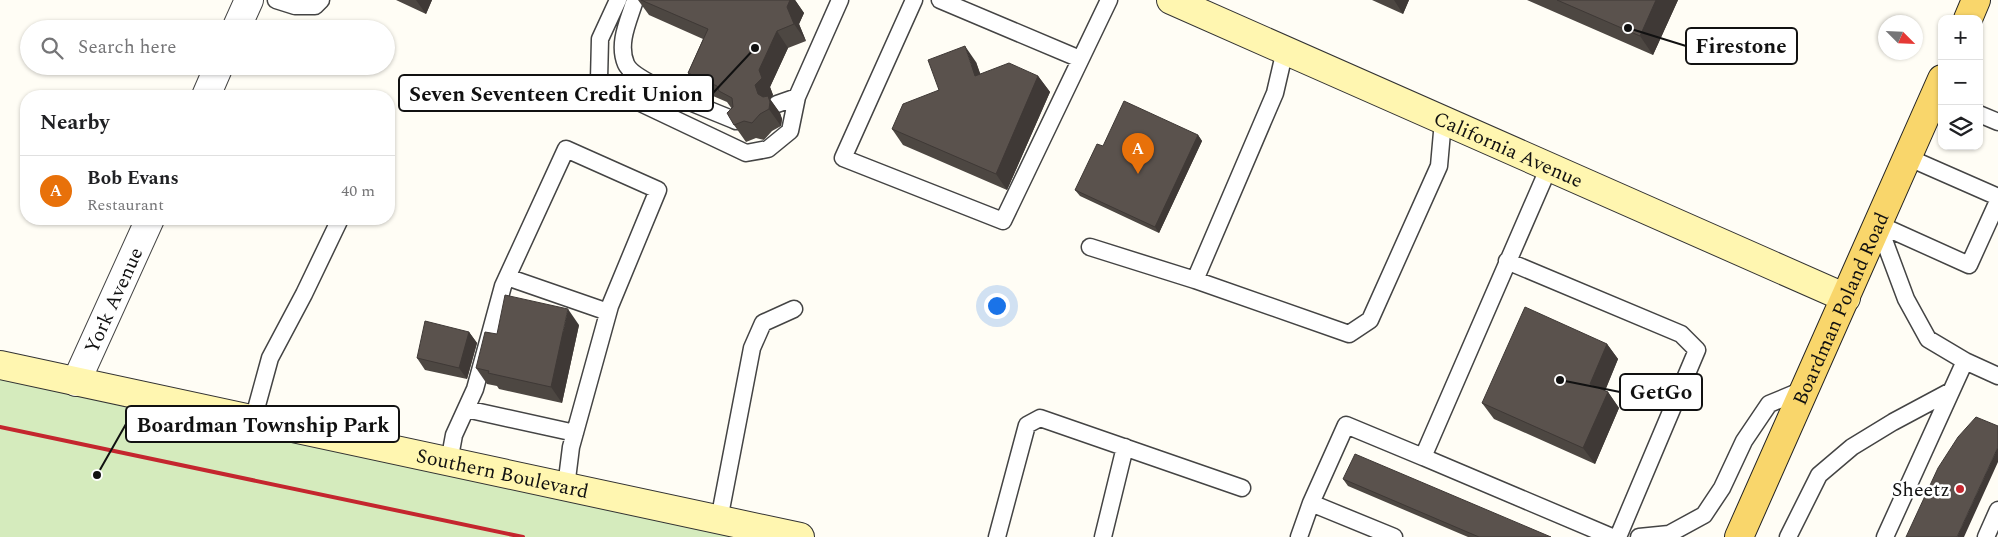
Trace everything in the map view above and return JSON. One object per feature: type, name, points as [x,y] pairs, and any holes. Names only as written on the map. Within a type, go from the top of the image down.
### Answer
[{"type":"main road","points":[[1970,15],[1976,0]]},
{"type":"main road","name":"Boardman Poland Road","points":[[1739,537],[1907,157],[1938,94]]},
{"type":"street","points":[[240,20],[249,0]]},
{"type":"street","name":"California Avenue","points":[[1171,0],[1846,298]]},
{"type":"street","points":[[209,90],[215,75]]},
{"type":"street","name":"York Avenue","points":[[76,382],[147,225]]},
{"type":"street","name":"Southern Boulevard","points":[[0,365],[800,537]]},
{"type":"lane","points":[[276,0],[294,6],[314,6],[321,0]]},
{"type":"lane","points":[[618,0],[600,39],[599,80],[610,90],[746,152],[768,148],[790,131],[797,97],[840,0]]},
{"type":"lane","points":[[635,0],[622,39],[626,65],[644,81],[736,121]]},
{"type":"lane","points":[[914,0],[843,158],[1002,221],[1109,0]]},
{"type":"lane","points":[[940,0],[1080,59]]},
{"type":"lane","points":[[1195,280],[1275,93],[1285,50]]},
{"type":"lane","points":[[777,104],[797,97]]},
{"type":"lane","points":[[1983,116],[1998,122]]},
{"type":"lane","points":[[1090,247],[1195,280],[1349,334],[1370,320],[1439,166],[1443,120]]},
{"type":"lane","points":[[448,462],[454,436],[475,389],[503,286],[566,149],[658,190],[608,312],[574,433],[566,487]]},
{"type":"lane","points":[[1907,157],[1998,197]]},
{"type":"lane","points":[[1423,457],[1507,260],[1549,168]]},
{"type":"lane","points":[[1878,224],[1969,264],[1998,201]]},
{"type":"lane","points":[[1878,224],[1906,299],[1928,339],[1965,361],[1998,376]]},
{"type":"lane","points":[[253,420],[270,358],[304,294],[337,225]]},
{"type":"lane","points":[[1507,260],[1681,334],[1697,350],[1618,537]]},
{"type":"lane","points":[[507,276],[608,312]]},
{"type":"lane","points":[[719,520],[752,348],[763,323],[794,309]]},
{"type":"lane","points":[[1885,537],[1965,361]]},
{"type":"lane","points":[[1640,537],[1669,534],[1704,515],[1722,488],[1744,441],[1770,404],[1806,388]]},
{"type":"lane","points":[[1788,537],[1819,475],[1852,447],[1893,422],[1951,391]]},
{"type":"lane","points":[[466,409],[574,433]]},
{"type":"lane","points":[[996,537],[1027,425],[1040,418],[1242,488]]},
{"type":"lane","points":[[1299,537],[1311,503],[1346,425],[1612,537]]},
{"type":"lane","points":[[1103,537],[1126,447]]},
{"type":"lane","points":[[1311,503],[1394,537]]},
{"type":"lane","points":[[1986,537],[1998,510]]},
{"type":"green space","points":[[0,365],[800,537],[0,537]]},
{"type":"building","points":[[641,0],[790,0],[787,7],[794,24],[777,31],[759,70],[762,78],[755,85],[758,94],[763,97],[768,96],[770,102],[769,109],[760,114],[752,123],[744,121],[734,125],[727,113],[733,107],[732,98],[719,91],[717,86],[688,73],[708,29]]},
{"type":"building","points":[[1557,0],[1656,0],[1640,36]]},
{"type":"building","points":[[965,46],[975,76],[1009,63],[1038,76],[996,174],[892,129],[903,104],[939,90],[928,60]]},
{"type":"building","points":[[1124,101],[1198,135],[1155,227],[1075,190],[1097,144],[1103,146]]},
{"type":"building","points":[[505,295],[568,309],[551,387],[488,373],[489,371],[476,368],[485,332],[497,334]]},
{"type":"building","points":[[1525,307],[1607,344],[1590,384],[1608,392],[1583,448],[1482,403]]},
{"type":"building","points":[[425,321],[469,332],[459,368],[417,358]]},
{"type":"building","name":"Sheetz","points":[[1976,417],[1998,426],[1998,447],[1957,537],[1906,537],[1938,468],[1958,437]]},
{"type":"building","points":[[1355,454],[1551,537],[1479,537],[1343,479]]},
{"type":"railway","points":[[0,427],[523,537]]},
{"type":"place","name":"Firestone","points":[[1628,28]]},
{"type":"place","name":"Seven Seventeen Credit Union","points":[[755,48]]},
{"type":"place","name":"Bob Evans","points":[[1138,174]]},
{"type":"place","name":"GetGo","points":[[1560,380]]},
{"type":"place","name":"Boardman Township Park","points":[[97,475]]},
{"type":"place","name":"Sheetz","points":[[1960,489]]}]
